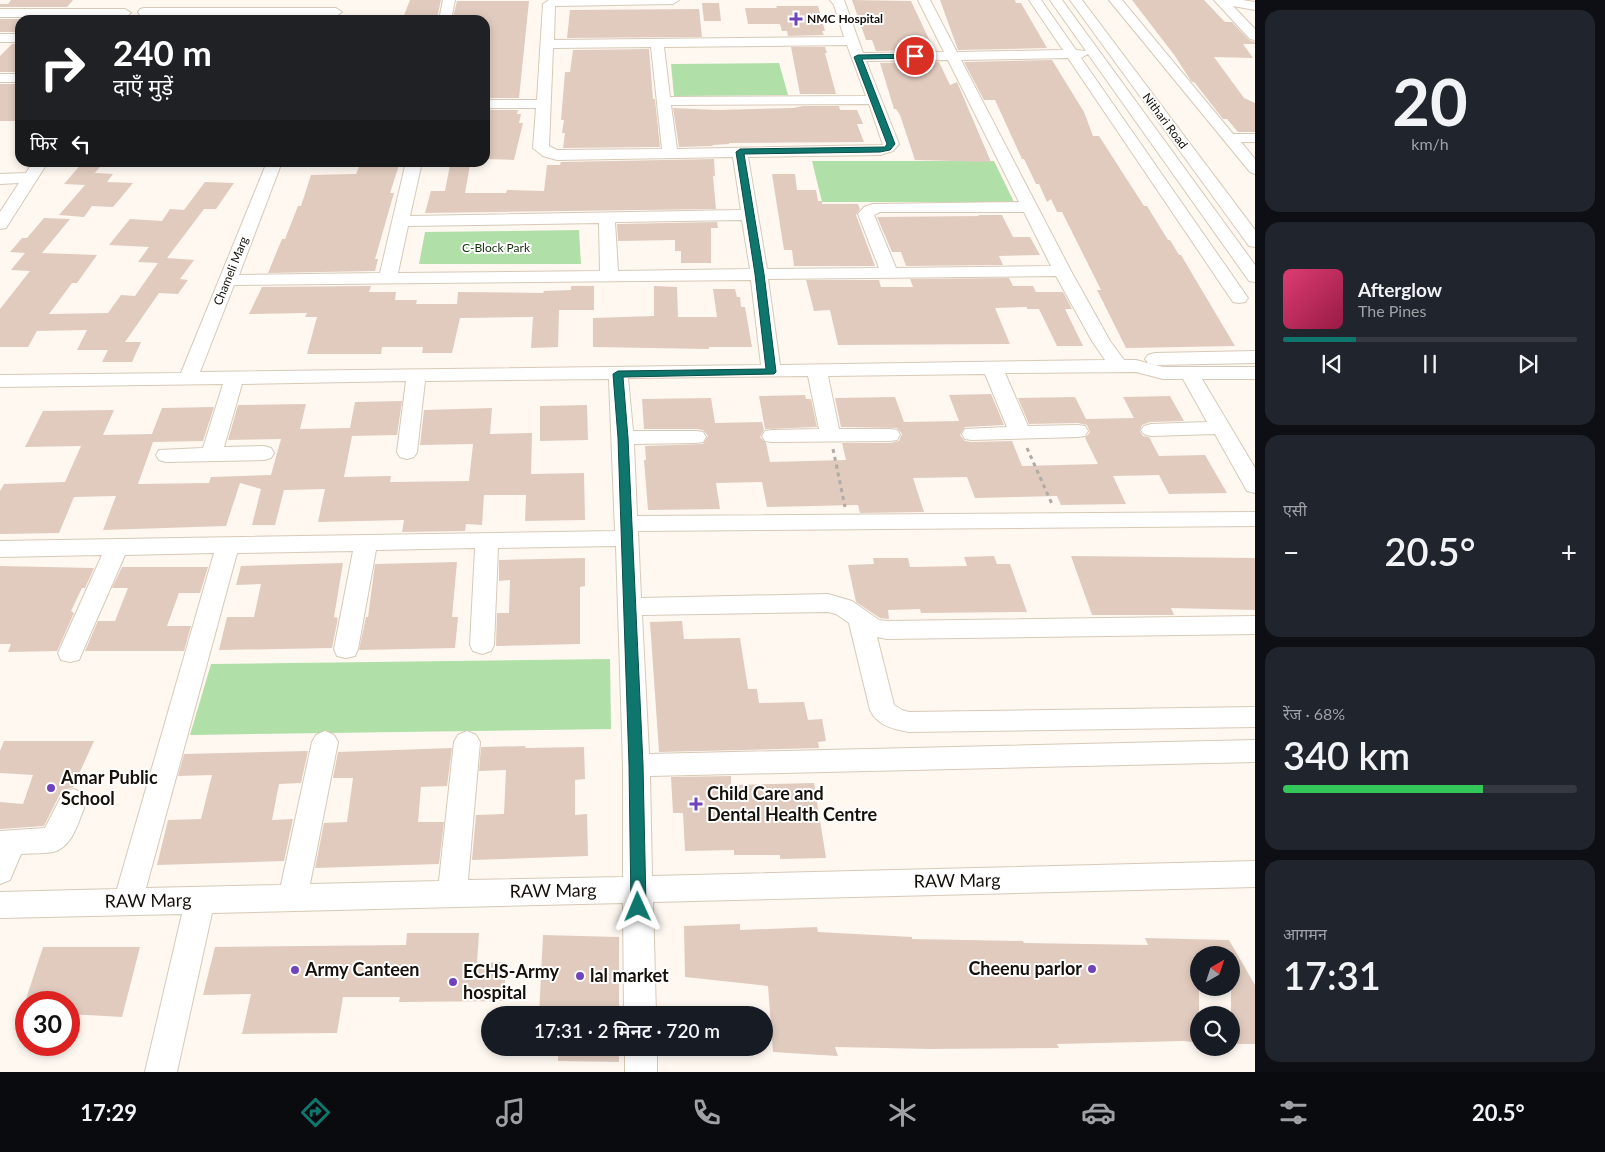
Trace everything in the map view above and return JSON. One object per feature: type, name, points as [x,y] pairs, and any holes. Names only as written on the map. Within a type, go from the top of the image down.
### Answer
[{"type":"street","points":[[82,12],[92,0]]},
{"type":"street","points":[[143,15],[152,0]]},
{"type":"street","points":[[203,12],[210,0]]},
{"type":"street","points":[[267,12],[272,0]]},
{"type":"street","points":[[446,15],[449,0]]},
{"type":"street","points":[[673,0],[559,1],[549,4],[541,148],[548,153],[557,155],[880,150],[888,148],[891,144],[858,57],[840,2],[836,0]]},
{"type":"street","points":[[924,0],[1062,271],[1101,341],[1127,366]]},
{"type":"street","points":[[1035,0],[1239,298]]},
{"type":"street","name":"Nithari Road","points":[[1056,0],[1255,277]]},
{"type":"street","name":"Nithari Road","points":[[1076,0],[1255,242]]},
{"type":"street","points":[[1115,0],[1255,169]]},
{"type":"street","points":[[1220,0],[1255,6]]},
{"type":"street","points":[[1220,0],[1255,36]]},
{"type":"street","points":[[157,15],[203,12],[336,11]]},
{"type":"street","points":[[0,13],[125,13]]},
{"type":"street","points":[[546,44],[852,40]]},
{"type":"street","points":[[657,43],[670,153]]},
{"type":"street","points":[[858,57],[1115,53]]},
{"type":"street","points":[[0,78],[15,78]]},
{"type":"street","points":[[664,101],[874,100]]},
{"type":"street","points":[[490,104],[543,104]]},
{"type":"street","points":[[1229,138],[1255,138]]},
{"type":"street","points":[[740,152],[760,274],[771,372]]},
{"type":"street","points":[[0,224],[38,167]]},
{"type":"street","name":"Chameli Marg","points":[[188,379],[273,167]]},
{"type":"street","points":[[388,278],[413,167]]},
{"type":"street","points":[[0,178],[30,178]]},
{"type":"street","points":[[890,274],[866,214],[870,210],[879,207],[1029,207]]},
{"type":"street","points":[[401,221],[750,215]]},
{"type":"street","points":[[607,217],[608,276]]},
{"type":"street","points":[[228,280],[1062,271]]},
{"type":"street","points":[[1127,366],[1154,358],[1251,354]]},
{"type":"street","points":[[0,381],[1127,366],[1192,379],[1255,373]]},
{"type":"street","points":[[993,369],[1020,432]]},
{"type":"street","points":[[817,371],[830,434]]},
{"type":"street","points":[[618,374],[623,438],[636,765],[640,1006]]},
{"type":"street","points":[[407,452],[416,376]]},
{"type":"street","points":[[212,454],[234,378]]},
{"type":"street","points":[[1192,379],[1255,486]]},
{"type":"street","points":[[1151,430],[1220,428]]},
{"type":"street","points":[[972,434],[1078,431]]},
{"type":"street","points":[[772,436],[890,434]]},
{"type":"street","points":[[623,438],[696,437]]},
{"type":"street","points":[[166,455],[264,454]]},
{"type":"street","points":[[0,549],[487,540],[627,531],[848,522],[1255,519]]},
{"type":"street","points":[[482,645],[487,540]]},
{"type":"street","points":[[346,649],[366,543]]},
{"type":"street","points":[[128,902],[226,546]]},
{"type":"street","points":[[70,652],[117,548]]},
{"type":"street","points":[[629,607],[828,603],[844,607],[873,628],[887,630],[1255,625]]},
{"type":"street","points":[[860,620],[883,710],[895,719],[909,722],[1255,717]]},
{"type":"street","points":[[294,898],[325,742]]},
{"type":"street","points":[[452,894],[467,742]]},
{"type":"street","points":[[636,765],[1255,751]]},
{"type":"street","points":[[0,871],[5,843],[52,840],[59,833],[73,801]]},
{"type":"street","name":"RAW Marg","points":[[0,905],[1255,874]]},
{"type":"street","points":[[161,1072],[200,900]]},
{"type":"street","points":[[640,1056],[641,1072]]},
{"type":"path","points":[[1020,432],[1059,521]]},
{"type":"path","points":[[830,434],[848,522]]},
{"type":"green space","points":[[779,63],[788,95],[674,96],[671,64]]},
{"type":"green space","points":[[812,161],[994,161],[1014,202],[822,202]]},
{"type":"green space","name":"C-Block Park","points":[[579,230],[581,264],[419,264],[425,232]]},
{"type":"green space","points":[[610,659],[611,729],[190,735],[211,664]]},
{"type":"building","points":[[11,0],[73,0],[67,7],[0,7],[0,4],[8,4]]},
{"type":"building","points":[[410,0],[441,0],[438,15],[404,15]]},
{"type":"building","points":[[852,0],[911,1],[934,50],[876,51],[872,40],[866,40]]},
{"type":"building","points":[[940,0],[1015,0],[1016,3],[1021,3],[1047,48],[958,50]]},
{"type":"building","points":[[1132,0],[1204,0],[1225,22],[1232,22],[1249,40],[1255,42],[1255,44],[1243,44],[1253,58],[1214,57],[1244,98],[1255,103],[1255,132],[1238,132],[1227,119],[1223,119],[1195,83],[1191,81],[1175,56]]},
{"type":"building","points":[[457,1],[529,1],[519,98],[490,98],[490,15],[454,15]]},
{"type":"building","points":[[702,3],[719,3],[721,21],[704,21]]},
{"type":"building","points":[[776,6],[818,6],[825,31],[822,31],[824,35],[788,36],[787,31],[782,31],[780,24],[748,24],[745,8],[777,8]]},
{"type":"building","points":[[699,9],[702,37],[567,38],[570,10]]},
{"type":"building","points":[[0,19],[15,19],[15,32],[0,32]]},
{"type":"building","points":[[12,44],[15,44],[15,72],[0,72],[0,56]]},
{"type":"building","points":[[791,47],[825,47],[836,94],[800,94]]},
{"type":"building","points":[[649,49],[653,99],[655,99],[660,147],[563,148],[565,133],[562,133],[564,120],[561,120],[565,72],[570,72],[573,50]]},
{"type":"building","points":[[1052,60],[1084,112],[1093,136],[1099,136],[1144,206],[1147,206],[1168,240],[1170,240],[1179,255],[1181,255],[1235,346],[1126,348],[1097,290],[1101,290],[1062,212],[1057,212],[1051,199],[1047,202],[1039,184],[1036,184],[1024,159],[1022,159],[995,100],[984,100],[964,62]]},
{"type":"building","points":[[939,62],[950,85],[957,82],[991,162],[915,160],[900,115],[894,109],[880,63]]},
{"type":"building","points":[[0,84],[15,84],[15,121],[0,121]]},
{"type":"building","points":[[803,106],[839,106],[840,110],[857,110],[863,124],[857,124],[864,142],[729,143],[713,146],[679,147],[673,108],[717,110],[793,108]]},
{"type":"building","points":[[490,110],[518,110],[517,114],[521,114],[519,123],[523,123],[514,160],[490,159]]},
{"type":"building","points":[[714,159],[715,176],[713,176],[716,209],[425,213],[431,191],[445,191],[450,167],[470,167],[465,193],[506,193],[507,190],[544,191],[547,165],[560,165],[561,162]]},
{"type":"building","points":[[79,167],[100,167],[88,181],[95,173],[113,174],[107,182],[133,183],[113,207],[92,206],[84,217],[59,215],[85,185],[64,184]]},
{"type":"building","points":[[359,167],[398,167],[390,193],[394,193],[375,259],[378,259],[375,271],[268,273],[282,239],[285,239],[298,206],[301,206],[311,175],[356,174]]},
{"type":"building","points":[[772,174],[795,174],[797,190],[816,190],[818,201],[822,201],[822,204],[858,204],[860,209],[856,215],[875,266],[794,266],[792,250],[784,250]]},
{"type":"building","points":[[205,182],[234,183],[216,209],[204,209],[167,258],[194,260],[180,279],[188,280],[178,294],[159,293],[125,342],[141,342],[132,362],[102,362],[108,350],[77,350],[87,330],[37,331],[28,347],[0,347],[0,309],[30,271],[11,270],[25,253],[10,252],[22,238],[27,238],[44,218],[70,219],[42,253],[97,255],[77,283],[72,283],[49,314],[108,313],[121,295],[135,296],[158,263],[138,262],[149,247],[109,245],[130,219],[162,221],[170,209],[184,210]]},
{"type":"building","points":[[1002,215],[1013,237],[1030,237],[1040,255],[999,256],[1003,265],[906,266],[901,252],[892,252],[877,217],[979,216]]},
{"type":"building","points":[[717,222],[718,228],[711,228],[711,263],[681,263],[681,251],[675,251],[675,240],[618,241],[617,224]]},
{"type":"building","points":[[1009,278],[1013,286],[1033,286],[1036,292],[1063,292],[1072,309],[1065,309],[1083,346],[1057,346],[1039,309],[1027,309],[1027,307],[995,308],[1010,344],[838,345],[830,310],[814,311],[806,280],[879,280],[881,287],[913,287],[910,279]]},
{"type":"building","points":[[371,286],[369,292],[396,292],[395,300],[417,300],[416,304],[457,304],[458,292],[543,293],[544,291],[571,290],[571,286],[594,286],[594,310],[559,310],[558,347],[531,348],[533,317],[460,318],[452,353],[422,353],[423,347],[382,347],[381,354],[307,354],[317,317],[305,317],[307,313],[249,314],[262,287]]},
{"type":"building","points":[[654,286],[677,287],[678,317],[717,317],[713,289],[735,289],[737,297],[740,297],[741,307],[745,307],[752,347],[709,347],[709,349],[593,347],[593,318],[654,316]]},
{"type":"building","points":[[991,394],[1004,425],[965,427],[960,435],[965,441],[972,442],[1012,441],[1022,466],[1098,464],[1085,438],[1090,432],[1087,425],[1078,423],[1029,424],[1018,398],[1075,397],[1086,419],[1134,418],[1123,397],[1170,396],[1184,421],[1150,422],[1142,425],[1140,431],[1143,436],[1149,437],[1159,456],[1205,455],[1227,493],[1169,494],[1159,475],[1113,476],[1126,504],[1061,505],[1057,496],[975,498],[967,477],[913,478],[924,512],[860,513],[858,505],[767,507],[762,482],[716,483],[720,509],[648,510],[644,460],[646,460],[645,446],[703,444],[708,436],[703,430],[696,429],[644,429],[642,399],[711,398],[715,423],[762,422],[764,430],[760,437],[766,443],[770,462],[846,460],[842,443],[890,443],[899,441],[902,434],[897,428],[841,427],[835,398],[895,397],[904,422],[959,421],[949,395]]},
{"type":"building","points":[[805,395],[806,399],[811,399],[817,427],[765,429],[759,396]]},
{"type":"building","points":[[402,401],[397,435],[352,436],[344,477],[391,476],[390,482],[469,481],[473,444],[420,445],[424,410],[492,408],[490,434],[532,433],[531,474],[584,473],[585,520],[525,521],[526,495],[484,495],[482,525],[466,524],[465,531],[402,532],[404,520],[318,522],[325,489],[284,490],[275,525],[252,525],[261,489],[240,483],[226,526],[103,530],[116,496],[74,497],[59,533],[0,534],[0,491],[4,484],[65,482],[81,446],[25,447],[43,411],[114,410],[103,435],[152,434],[162,408],[214,407],[203,441],[153,442],[138,484],[209,483],[211,477],[271,475],[281,439],[228,440],[238,405],[306,404],[300,429],[350,428],[355,402]]},
{"type":"building","points":[[587,405],[588,440],[540,441],[540,406]]},
{"type":"building","points":[[994,556],[997,564],[1010,564],[1027,612],[921,613],[920,609],[888,610],[889,619],[880,618],[856,602],[848,565],[874,564],[873,558],[908,558],[910,567],[967,566],[964,557]]},
{"type":"building","points":[[1071,556],[1255,558],[1255,610],[1171,608],[1174,615],[1092,615]]},
{"type":"building","points":[[585,558],[585,586],[580,587],[580,644],[496,646],[497,613],[509,613],[510,580],[499,581],[499,560]]},
{"type":"building","points":[[457,562],[452,617],[458,617],[455,648],[359,650],[366,617],[368,617],[375,564]]},
{"type":"building","points":[[343,563],[334,617],[338,618],[332,648],[219,650],[227,617],[254,617],[261,584],[236,585],[241,566]]},
{"type":"building","points":[[0,566],[94,568],[71,611],[74,613],[57,651],[8,652],[11,644],[0,644]]},
{"type":"building","points":[[122,567],[208,567],[200,593],[179,593],[167,626],[191,626],[184,651],[85,651],[98,621],[115,621],[128,588],[112,588]]},
{"type":"building","points":[[682,621],[684,639],[740,638],[748,689],[757,689],[759,703],[804,702],[808,720],[822,719],[826,741],[818,742],[819,748],[659,752],[650,622]]},
{"type":"building","name":"Amar Public School","points":[[4,741],[94,741],[73,787],[61,792],[44,826],[0,829],[0,802],[23,804],[33,775],[0,773],[0,751]]},
{"type":"building","points":[[526,746],[525,748],[584,747],[585,779],[575,780],[575,815],[587,814],[588,856],[472,860],[476,815],[504,814],[506,770],[479,771],[481,747]]},
{"type":"building","points":[[452,748],[447,786],[421,787],[418,822],[444,822],[439,864],[315,868],[324,823],[347,822],[353,778],[333,778],[338,752]]},
{"type":"building","points":[[308,751],[301,783],[279,784],[272,820],[293,819],[284,861],[157,865],[168,820],[201,819],[212,775],[178,776],[184,754]]},
{"type":"building","points":[[731,776],[731,785],[814,783],[826,858],[780,859],[780,855],[734,855],[734,850],[685,851],[683,813],[673,813],[671,777]]},
{"type":"building","points":[[740,924],[740,930],[817,927],[818,932],[912,937],[912,939],[1023,941],[1024,943],[1148,945],[1145,938],[1229,940],[1232,946],[1190,946],[1190,996],[1199,996],[1199,1006],[1190,1006],[1190,1042],[1057,1044],[1059,1048],[932,1049],[835,1047],[838,1056],[773,1052],[773,1006],[770,1006],[768,986],[685,977],[684,926]]},
{"type":"building","name":"Army Canteen","points":[[407,933],[479,933],[477,963],[506,962],[504,1001],[399,1002],[400,997],[343,997],[337,1033],[242,1034],[251,994],[203,995],[215,947],[406,945]]},
{"type":"building","name":"lal market","points":[[543,935],[619,937],[619,1006],[539,1006]]},
{"type":"building","points":[[43,947],[140,947],[122,1017],[80,1015],[80,991],[29,991]]},
{"type":"building","points":[[1240,959],[1255,985],[1255,1044],[1240,1044],[1240,1006],[1231,1006],[1231,996],[1240,996]]},
{"type":"building","points":[[558,1056],[619,1056],[619,1062],[558,1061]]},
{"type":"place","name":"NMC Hospital","points":[[796,19]]},
{"type":"place","name":"Amar Public School","points":[[51,788]]},
{"type":"place","name":"Child Care and Dental Health Centre","points":[[696,804]]},
{"type":"place","name":"Cheenu parlor","points":[[1092,969]]},
{"type":"place","name":"Army Canteen","points":[[295,970]]},
{"type":"place","name":"lal market","points":[[580,976]]},
{"type":"place","name":"ECHS-Army hospital","points":[[453,982]]},
{"type":"route","points":[[638,907],[636,765],[623,438],[618,374],[771,372],[760,274],[740,152],[880,150],[888,148],[891,144],[858,57],[915,56]]}]
